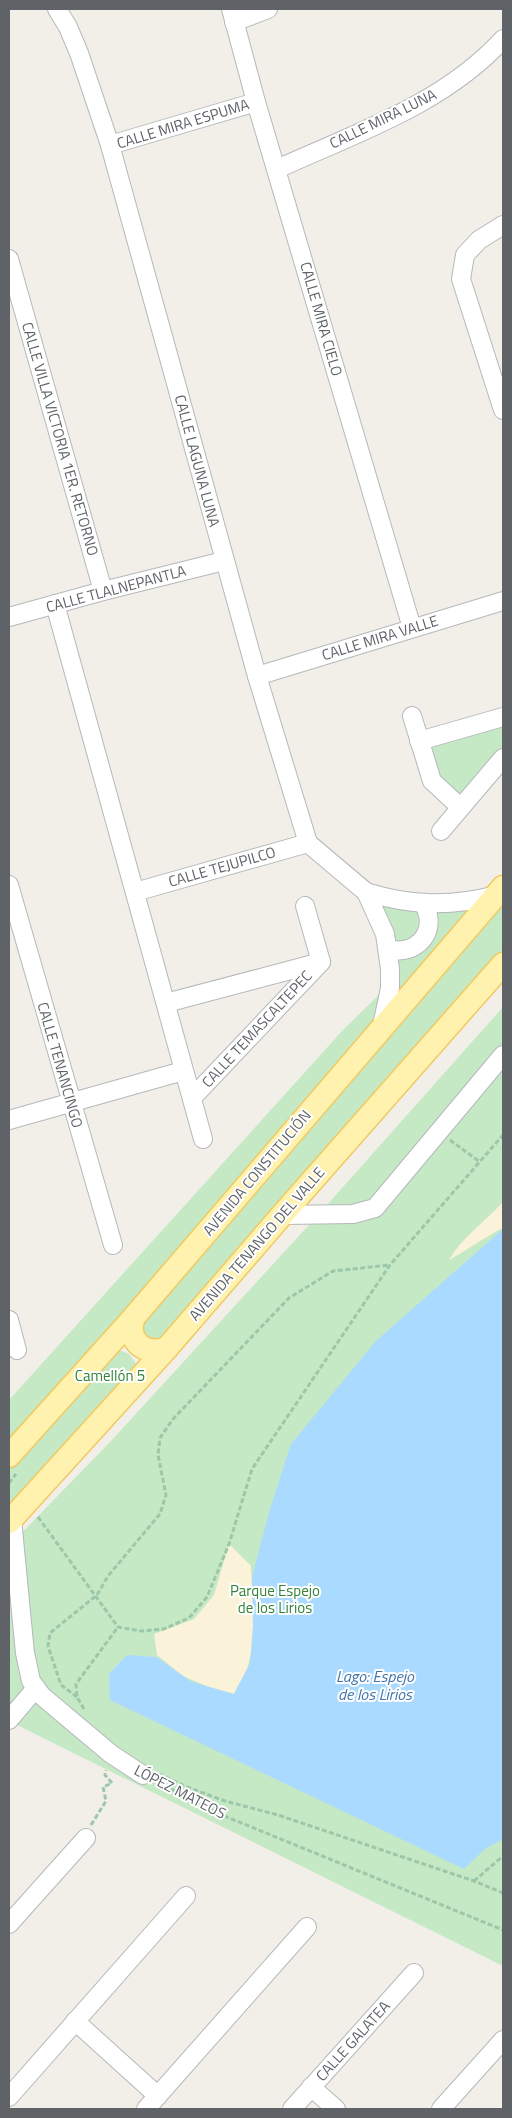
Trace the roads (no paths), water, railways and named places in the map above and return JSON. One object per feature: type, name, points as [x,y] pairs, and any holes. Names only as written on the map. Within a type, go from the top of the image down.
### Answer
[{"type":"main road","name":"AVENIDA CONSTITUCIÓN","points":[[9,1456],[134,1317],[382,1026],[500,891]]},
{"type":"main road","name":"AVENIDA TENANGO DEL VALLE","points":[[15,1515],[137,1382],[503,964]]},
{"type":"main road","points":[[134,1317],[131,1331],[142,1348],[155,1351],[167,1348]]},
{"type":"main road","points":[[102,1352],[116,1348],[130,1354],[139,1369],[137,1382]]},
{"type":"street","name":"CALLE LAGUNA LUNA","points":[[57,9],[68,27],[79,53],[110,145],[224,561],[308,843]]},
{"type":"street","points":[[233,16],[268,9]]},
{"type":"street","name":"CALLE MIRA CIELO","points":[[233,16],[256,102],[278,169],[412,628]]},
{"type":"street","name":"CALLE MIRA LUNA","points":[[278,169],[426,101],[500,48]]},
{"type":"street","name":"CALLE MIRA ESPUMA","points":[[110,145],[256,102]]},
{"type":"street","points":[[502,404],[461,279],[464,255],[479,240],[503,225]]},
{"type":"street","name":"CALLE VILLA VICTORIA 1ER. RETORNO","points":[[9,258],[103,591]]},
{"type":"street","name":"CALLE TLALNEPANTLA","points":[[9,617],[224,561]]},
{"type":"street","name":"CALLE MIRA VALLE","points":[[257,676],[503,601]]},
{"type":"street","name":"CALLE TEMASCALTEPEC","points":[[55,604],[192,1098]]},
{"type":"street","points":[[412,716],[432,781],[460,807]]},
{"type":"street","points":[[419,741],[503,717]]},
{"type":"street","points":[[441,831],[503,758]]},
{"type":"street","points":[[308,843],[366,892],[385,898],[424,905],[461,903],[500,891]]},
{"type":"street","name":"CALLE TEJUPILCO","points":[[135,892],[308,843]]},
{"type":"street","name":"CALLE TENANCINGO","points":[[9,885],[113,1246]]},
{"type":"street","points":[[366,892],[380,920],[388,950],[390,988],[382,1026]]},
{"type":"street","points":[[388,950],[396,952],[411,949],[423,940],[429,926],[429,919],[424,905]]},
{"type":"street","points":[[305,906],[321,962]]},
{"type":"street","name":"CALLE TEMASCALTEPEC","points":[[166,1003],[321,962]]},
{"type":"street","name":"CALLE TEMASCALTEPEC","points":[[192,1098],[321,962]]},
{"type":"street","points":[[282,1215],[352,1214],[376,1208],[503,1055]]},
{"type":"street","points":[[9,1120],[184,1071]]},
{"type":"street","points":[[192,1098],[203,1139]]},
{"type":"street","points":[[9,1320],[17,1350]]},
{"type":"street","name":"LÓPEZ MATEOS","points":[[15,1515],[25,1653],[31,1682],[42,1696],[111,1754],[148,1773]]},
{"type":"street","points":[[9,1720],[36,1688]]},
{"type":"street","points":[[9,1924],[86,1838]]},
{"type":"street","points":[[9,2096],[186,1896]]},
{"type":"street","points":[[146,2109],[307,1927]]},
{"type":"street","name":"CALLE GALATEA","points":[[292,2109],[414,1973]]},
{"type":"street","points":[[75,2021],[158,2096]]},
{"type":"street","points":[[441,2109],[503,2040]]},
{"type":"street","points":[[312,2087],[336,2109]]},
{"type":"water","name":"Lago: Espejo de los Lirios","points":[[503,1229],[503,1839],[485,1849],[464,1869],[110,1700],[109,1674],[127,1655],[156,1657],[192,1682],[234,1694],[250,1663],[253,1627],[252,1577],[270,1509],[291,1444],[376,1341]]},
{"type":"park label","name":"Camellón 5","points":[[110,1376]]},
{"type":"park label","name":"Parque Espejo de los Lirios","points":[[275,1600]]}]
